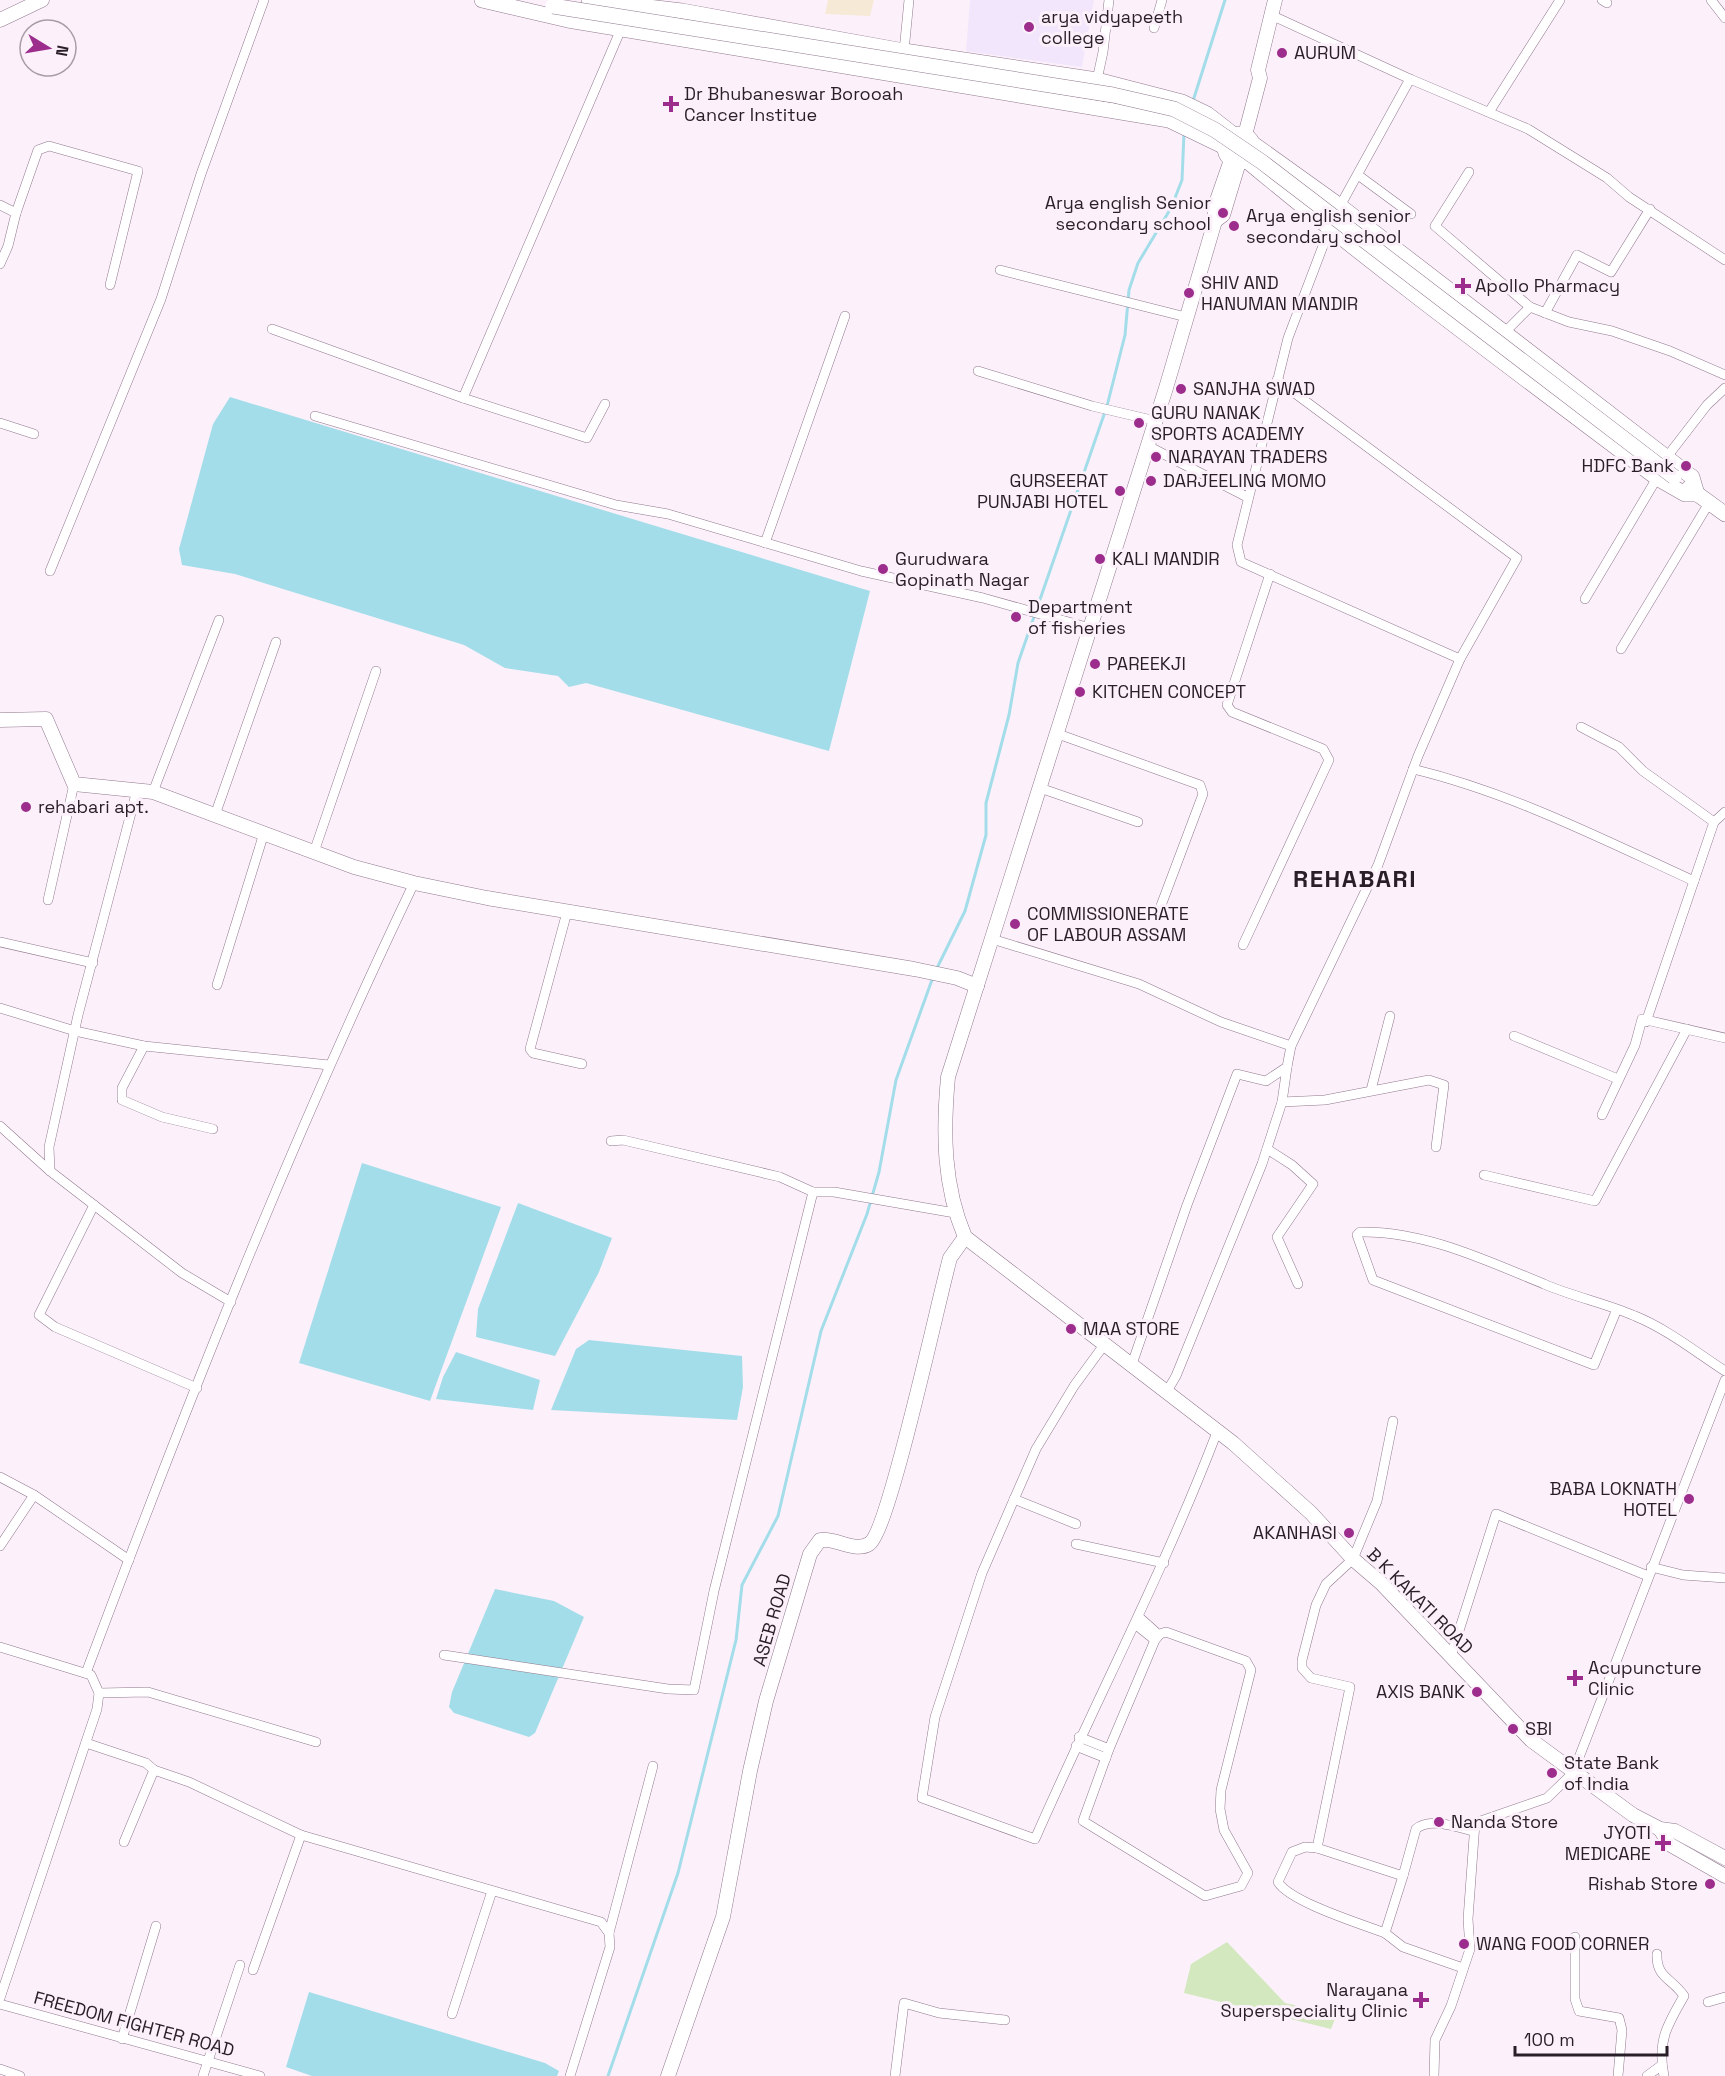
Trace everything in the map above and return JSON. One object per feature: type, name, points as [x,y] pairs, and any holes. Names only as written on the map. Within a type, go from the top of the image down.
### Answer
[{"type":"main road","points":[[0,20],[42,0]]},
{"type":"main road","points":[[482,0],[547,6],[1057,85],[1174,109],[1215,130],[1262,162],[1725,514]]},
{"type":"main road","points":[[589,0],[682,11],[904,51],[1097,80],[1182,102],[1207,114],[1238,147],[1329,230],[1657,478],[1685,494],[1703,498]]},
{"type":"main road","points":[[965,1237],[955,1213],[949,1185],[944,1127],[948,1077],[1156,421],[1215,220],[1223,215],[1252,76],[1258,70],[1275,0]]},
{"type":"main road","points":[[547,6],[621,29],[1169,120],[1206,139],[1238,147],[1340,206],[1692,477],[1703,498]]},
{"type":"main road","points":[[0,720],[46,719],[74,784],[153,792],[354,867],[414,883],[567,912],[914,969],[957,978],[977,986]]},
{"type":"main road","name":"B K KAKATI ROAD","points":[[965,1237],[1217,1431],[1311,1513],[1353,1559],[1381,1583],[1531,1740],[1633,1815],[1660,1829],[1676,1831],[1725,1858]]},
{"type":"main road","name":"ASEB ROAD","points":[[668,2076],[723,1917],[750,1771],[766,1701],[810,1554],[820,1539],[859,1547],[868,1545],[878,1533],[892,1492],[950,1258],[965,1237]]},
{"type":"main road","points":[[1660,1829],[1668,1844],[1725,1875]]},
{"type":"street","points":[[50,570],[161,299],[201,174],[264,0]]},
{"type":"street","points":[[904,51],[909,0]]},
{"type":"street","points":[[1097,80],[1109,0]]},
{"type":"street","points":[[1154,28],[1162,0]]},
{"type":"street","points":[[1489,112],[1560,0]]},
{"type":"street","points":[[1710,0],[1725,18]]},
{"type":"street","points":[[1271,15],[1410,79],[1528,129],[1607,178],[1725,260]]},
{"type":"street","points":[[463,398],[621,29]]},
{"type":"street","points":[[1340,206],[1410,79]]},
{"type":"street","points":[[0,264],[8,246],[16,213],[38,150],[43,146],[57,147],[135,169],[138,176],[110,285]]},
{"type":"street","points":[[1469,172],[1436,222],[1436,230],[1530,307],[1670,351],[1725,375]]},
{"type":"street","points":[[1358,175],[1411,214]]},
{"type":"street","points":[[0,205],[16,213]]},
{"type":"street","points":[[1545,313],[1577,255],[1611,272],[1650,209]]},
{"type":"street","points":[[1329,230],[1288,338],[1247,497],[1237,554],[1241,562],[1460,659]]},
{"type":"street","points":[[1000,270],[1186,317]]},
{"type":"street","points":[[1504,333],[1530,307]]},
{"type":"street","points":[[765,543],[845,316]]},
{"type":"street","points":[[272,329],[463,398],[587,438],[605,404]]},
{"type":"street","points":[[978,370],[1092,406],[1156,421]]},
{"type":"street","points":[[1166,1393],[1176,1376],[1267,1149],[1282,1102],[1291,1046],[1378,865],[1413,769],[1460,659],[1517,558],[1277,380]]},
{"type":"street","points":[[1666,458],[1707,405],[1725,388]]},
{"type":"street","points":[[315,416],[616,505],[668,514],[861,571],[1090,628]]},
{"type":"street","points":[[0,423],[34,434]]},
{"type":"street","points":[[1148,446],[1247,497]]},
{"type":"street","points":[[1586,599],[1657,478]]},
{"type":"street","points":[[1621,649],[1703,498]]},
{"type":"street","points":[[1243,945],[1329,760],[1323,749],[1232,712],[1227,705],[1270,574]]},
{"type":"street","points":[[153,792],[219,620]]},
{"type":"street","points":[[215,815],[276,642]]},
{"type":"street","points":[[314,852],[376,671]]},
{"type":"street","points":[[1581,727],[1619,747],[1649,776],[1714,822]]},
{"type":"street","points":[[1058,734],[1200,785],[1203,794],[1159,910]]},
{"type":"street","points":[[1413,769],[1466,782],[1540,810],[1694,881]]},
{"type":"street","points":[[48,900],[74,784]]},
{"type":"street","points":[[1041,788],[1138,822]]},
{"type":"street","points":[[50,1171],[49,1147],[75,1030],[137,790]]},
{"type":"street","points":[[1646,1022],[1714,822],[1725,812]]},
{"type":"street","points":[[217,985],[264,833]]},
{"type":"street","points":[[86,1673],[196,1388],[329,1065],[414,883]]},
{"type":"street","points":[[567,912],[530,1050],[536,1054],[582,1064]]},
{"type":"street","points":[[992,939],[1139,984],[1221,1022],[1291,1046]]},
{"type":"street","points":[[0,942],[93,963]]},
{"type":"street","points":[[0,1008],[75,1030],[144,1046],[329,1065]]},
{"type":"street","points":[[1371,1090],[1390,1016]]},
{"type":"street","points":[[1602,1115],[1635,1045],[1642,1019],[1646,1022],[1725,1038]]},
{"type":"street","points":[[1484,1175],[1595,1201],[1687,1029]]},
{"type":"street","points":[[1514,1036],[1618,1079]]},
{"type":"street","points":[[144,1046],[123,1088],[122,1100],[162,1117],[213,1129]]},
{"type":"street","points":[[1131,1367],[1187,1204],[1237,1074],[1266,1081],[1287,1067]]},
{"type":"street","points":[[1282,1102],[1325,1100],[1429,1080],[1444,1085],[1436,1147]]},
{"type":"street","points":[[0,1126],[50,1171],[182,1273],[231,1302]]},
{"type":"street","points":[[611,1141],[623,1140],[780,1177],[813,1192],[834,1192],[955,1213]]},
{"type":"street","points":[[1267,1149],[1292,1165],[1313,1185],[1277,1237],[1298,1284]]},
{"type":"street","points":[[444,1655],[668,1689],[694,1689],[714,1592],[813,1192]]},
{"type":"street","points":[[94,1205],[39,1315],[55,1327],[196,1388]]},
{"type":"street","points":[[1617,1309],[1594,1365],[1373,1280],[1357,1235],[1360,1232],[1383,1232],[1421,1239],[1477,1257],[1556,1290],[1617,1309],[1656,1327],[1725,1371]]},
{"type":"street","points":[[1104,1346],[1074,1386],[1036,1449],[982,1573],[935,1717],[922,1798],[1035,1839],[1078,1742],[1164,1563],[1217,1431]]},
{"type":"street","points":[[1434,2076],[1435,2040],[1451,2006],[1470,1949],[1468,1919],[1475,1823],[1547,1798],[1573,1773],[1725,1380]]},
{"type":"street","points":[[1317,1848],[1350,1687],[1311,1678],[1302,1668],[1302,1660],[1316,1605],[1326,1584],[1353,1559],[1377,1501],[1393,1421]]},
{"type":"street","points":[[0,1477],[34,1495],[129,1560]]},
{"type":"street","points":[[0,1546],[34,1495]]},
{"type":"street","points":[[1014,1499],[1077,1524]]},
{"type":"street","points":[[1451,1656],[1496,1514],[1649,1572],[1725,1578]]},
{"type":"street","points":[[1076,1544],[1164,1563]]},
{"type":"street","points":[[1137,1620],[1157,1638]]},
{"type":"street","points":[[1166,1632],[1250,1664],[1251,1670],[1221,1790],[1220,1809],[1224,1830],[1248,1869],[1242,1886],[1205,1896],[1085,1824],[1083,1816],[1108,1754],[1157,1638],[1166,1632]]},
{"type":"street","points":[[0,1647],[92,1675],[99,1694],[97,1709],[86,1743],[0,1998]]},
{"type":"street","points":[[99,1694],[148,1692],[316,1742]]},
{"type":"street","points":[[1078,1742],[1108,1754]]},
{"type":"street","points":[[86,1743],[146,1763],[154,1770],[189,1782],[301,1835],[601,1922],[609,1933]]},
{"type":"street","points":[[570,2076],[610,1947],[609,1933],[652,1766]]},
{"type":"street","points":[[124,1842],[154,1770]]},
{"type":"street","points":[[1385,1933],[1416,1829],[1421,1824],[1430,1822],[1473,1831]]},
{"type":"street","points":[[254,1970],[301,1835]]},
{"type":"street","points":[[1403,1876],[1317,1848],[1305,1847],[1292,1852],[1278,1882],[1282,1888],[1298,1898],[1385,1933],[1403,1947],[1463,1968]]},
{"type":"street","points":[[452,2014],[492,1891]]},
{"type":"street","points":[[122,2039],[156,1926]]},
{"type":"street","points":[[1575,1937],[1575,1999],[1579,2011],[1619,2018],[1623,2030],[1618,2076]]},
{"type":"street","points":[[1657,1954],[1656,1967],[1659,1972],[1677,1984],[1684,1996],[1665,2029],[1660,2056],[1664,2076]]},
{"type":"street","points":[[203,2076],[240,1965]]},
{"type":"street","points":[[1708,2002],[1725,1997]]},
{"type":"street","points":[[895,2076],[904,2003],[939,2013],[1005,2020]]},
{"type":"street","name":"FREEDOM FIGHTER ROAD","points":[[0,2004],[260,2076]]},
{"type":"street","points":[[1647,2076],[1662,2065]]},
{"type":"street","points":[[0,2069],[17,2076]]},
{"type":"shaded area","points":[[828,0],[874,0],[870,16],[825,14]]},
{"type":"shaded area","name":"arya vidyapeeth college","points":[[970,0],[1094,0],[1082,67],[966,51]]},
{"type":"green space","points":[[1227,1942],[1285,2003],[1337,2014],[1331,2029],[1184,1993],[1191,1964]]},
{"type":"water","points":[[230,397],[870,591],[829,751],[586,683],[569,687],[558,676],[505,668],[464,645],[235,574],[182,565],[179,549],[213,424]]},
{"type":"water","points":[[362,1163],[501,1207],[430,1401],[299,1363]]},
{"type":"water","points":[[518,1203],[612,1238],[599,1272],[555,1356],[476,1337],[478,1309]]},
{"type":"water","points":[[589,1340],[742,1356],[743,1387],[737,1420],[551,1410],[576,1349]]},
{"type":"water","points":[[456,1352],[540,1380],[533,1410],[436,1399],[443,1377]]},
{"type":"water","points":[[495,1589],[554,1601],[584,1617],[535,1733],[529,1737],[454,1713],[449,1707],[452,1692]]},
{"type":"water","points":[[309,1992],[545,2063],[559,2071],[557,2076],[312,2076],[286,2067]]},
{"type":"waterway","points":[[1193,101],[1225,0]]},
{"type":"waterway","points":[[937,968],[965,911],[986,835],[986,803],[1009,715],[1018,663],[1107,406],[1125,335],[1129,290],[1138,263],[1171,208],[1182,180],[1184,133]]},
{"type":"waterway","points":[[608,2076],[678,1873],[736,1640],[742,1585],[778,1516],[821,1331],[867,1214],[879,1172],[896,1080],[933,977]]},
{"type":"place","name":"arya vidyapeeth college","points":[[1029,27]]},
{"type":"place","name":"AURUM","points":[[1282,53]]},
{"type":"place","name":"Dr Bhubaneswar Borooah Cancer Institue","points":[[671,104]]},
{"type":"place","name":"Arya english Senior secondary school","points":[[1223,213]]},
{"type":"place","name":"Arya english senior secondary school","points":[[1234,226]]},
{"type":"place","name":"Apollo Pharmacy","points":[[1463,286]]},
{"type":"place","name":"SHIV AND HANUMAN MANDIR","points":[[1189,293]]},
{"type":"place","name":"SANJHA SWAD","points":[[1181,389]]},
{"type":"place","name":"GURU NANAK SPORTS ACADEMY","points":[[1139,423]]},
{"type":"place","name":"NARAYAN TRADERS","points":[[1156,457]]},
{"type":"place","name":"HDFC Bank","points":[[1686,466]]},
{"type":"place","name":"DARJEELING MOMO","points":[[1151,481]]},
{"type":"place","name":"GURSEERAT PUNJABI HOTEL","points":[[1120,491]]},
{"type":"place","name":"KALI MANDIR","points":[[1100,559]]},
{"type":"place","name":"Gurudwara Gopinath Nagar","points":[[883,569]]},
{"type":"place","name":"Department of fisheries","points":[[1016,617]]},
{"type":"place","name":"PAREEKJI","points":[[1095,664]]},
{"type":"place","name":"KITCHEN CONCEPT","points":[[1080,692]]},
{"type":"place","name":"rehabari apt.","points":[[26,807]]},
{"type":"place","name":"COMMISSIONERATE OF LABOUR ASSAM","points":[[1015,924]]},
{"type":"place","name":"MAA STORE","points":[[1071,1329]]},
{"type":"place","name":"BABA LOKNATH HOTEL","points":[[1689,1499]]},
{"type":"place","name":"AKANHASI","points":[[1349,1533]]},
{"type":"place","name":"Acupuncture Clinic","points":[[1575,1678]]},
{"type":"place","name":"AXIS BANK","points":[[1477,1692]]},
{"type":"place","name":"SBI","points":[[1513,1729]]},
{"type":"place","name":"State Bank of India","points":[[1552,1773]]},
{"type":"place","name":"Nanda Store","points":[[1439,1822]]},
{"type":"place","name":"JYOTI MEDICARE","points":[[1663,1843]]},
{"type":"place","name":"Rishab Store","points":[[1710,1884]]},
{"type":"place","name":"WANG FOOD CORNER","points":[[1464,1944]]},
{"type":"place","name":"Narayana Superspeciality Clinic","points":[[1421,2000]]},
{"type":"district","name":"REHABARI","points":[[1355,879]]}]
